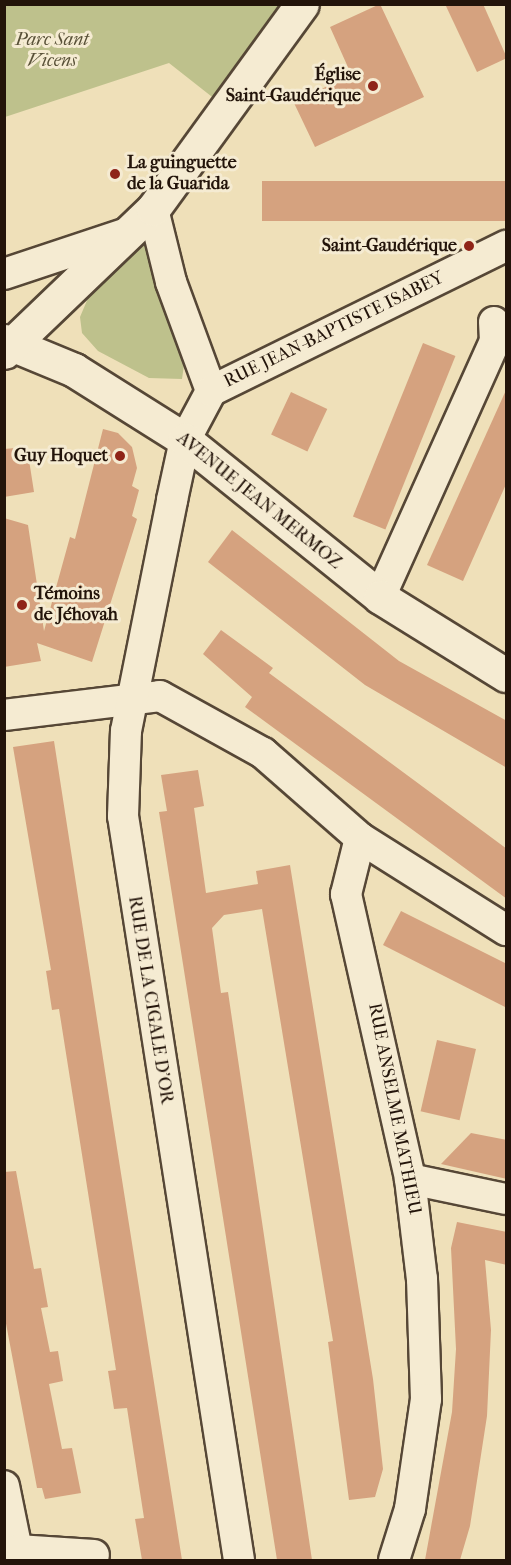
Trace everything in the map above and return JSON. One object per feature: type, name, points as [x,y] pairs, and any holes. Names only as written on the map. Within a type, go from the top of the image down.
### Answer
[{"type":"street","points":[[7,346],[153,208],[302,4]]},
{"type":"street","points":[[153,208],[171,282],[211,392]]},
{"type":"street","points":[[4,274],[127,233]]},
{"type":"street","name":"RUE JEAN-BAPTISTE ISABEY","points":[[185,440],[211,392],[507,246]]},
{"type":"street","points":[[380,597],[495,341],[494,322]]},
{"type":"street","name":"AVENUE JEAN MERMOZ","points":[[7,346],[74,370],[185,440],[380,597],[507,675]]},
{"type":"street","name":"RUE DE LA CIGALE D'OR","points":[[185,440],[136,695],[126,731],[123,816],[239,1560]]},
{"type":"street","points":[[4,715],[136,695],[160,696],[263,753],[360,838],[507,930]]},
{"type":"street","name":"RUE ANSELME MATHIEU","points":[[360,838],[346,894],[410,1179],[422,1279],[426,1399],[410,1509],[394,1560]]},
{"type":"street","points":[[410,1179],[507,1199]]},
{"type":"street","points":[[4,1486],[17,1550],[94,1555]]},
{"type":"green space","name":"Parc Sant Vicens","points":[[4,5],[285,5],[216,100],[169,63],[5,117]]},
{"type":"green space","points":[[151,233],[157,288],[185,358],[182,379],[149,378],[98,351],[82,333],[80,317],[91,291]]},
{"type":"building","name":"Église Saint-Gaudérique","points":[[380,4],[424,97],[315,147],[294,103],[351,74],[330,27]]},
{"type":"building","points":[[445,4],[483,4],[507,58],[477,72]]},
{"type":"building","points":[[262,181],[506,181],[506,221],[262,221]]},
{"type":"building","points":[[423,343],[455,356],[385,529],[353,516]]},
{"type":"building","points":[[507,388],[507,482],[463,581],[427,565]]},
{"type":"building","points":[[291,392],[327,409],[307,452],[271,435]]},
{"type":"building","points":[[103,429],[118,433],[132,447],[137,468],[132,486],[139,490],[132,516],[137,519],[92,662],[37,643],[41,661],[4,667],[4,518],[28,525],[44,631],[70,537],[75,539]]},
{"type":"building","points":[[27,447],[34,492],[4,497],[4,449]]},
{"type":"building","points":[[232,530],[399,661],[507,721],[507,768],[365,685],[208,562]]},
{"type":"building","points":[[221,630],[273,668],[269,673],[507,849],[507,899],[245,707],[252,697],[203,654]]},
{"type":"building","points":[[54,741],[182,1560],[142,1560],[135,1519],[144,1518],[127,1408],[114,1409],[108,1371],[116,1370],[59,1009],[52,1010],[46,971],[51,970],[13,747]]},
{"type":"building","points":[[198,770],[204,806],[194,808],[206,893],[258,884],[256,871],[290,865],[373,1379],[383,1469],[375,1497],[349,1500],[328,1342],[333,1341],[262,909],[224,915],[212,928],[221,993],[228,992],[312,1560],[277,1560],[159,812],[167,811],[161,775]]},
{"type":"building","points":[[401,911],[507,964],[507,1008],[383,945]]},
{"type":"building","points":[[437,1040],[476,1049],[460,1120],[421,1111]]},
{"type":"building","points":[[471,1133],[507,1140],[507,1179],[441,1164]]},
{"type":"building","points":[[16,1171],[34,1269],[41,1268],[48,1307],[41,1308],[50,1352],[58,1351],[63,1381],[49,1384],[62,1449],[72,1448],[81,1493],[45,1499],[42,1488],[37,1488],[4,1313],[4,1172]]},
{"type":"building","points":[[457,1222],[507,1232],[507,1265],[485,1260],[491,1330],[487,1416],[470,1526],[460,1560],[425,1560],[452,1412],[456,1349],[451,1248]]},
{"type":"place","name":"Église Saint-Gaudérique","points":[[373,86]]},
{"type":"place","name":"La guinguette de la Guarida","points":[[115,174]]},
{"type":"place","name":"Saint-Gaudérique","points":[[469,246]]},
{"type":"place","name":"Guy Hoquet","points":[[120,456]]},
{"type":"place","name":"Témoins de Jéhovah","points":[[22,605]]}]
